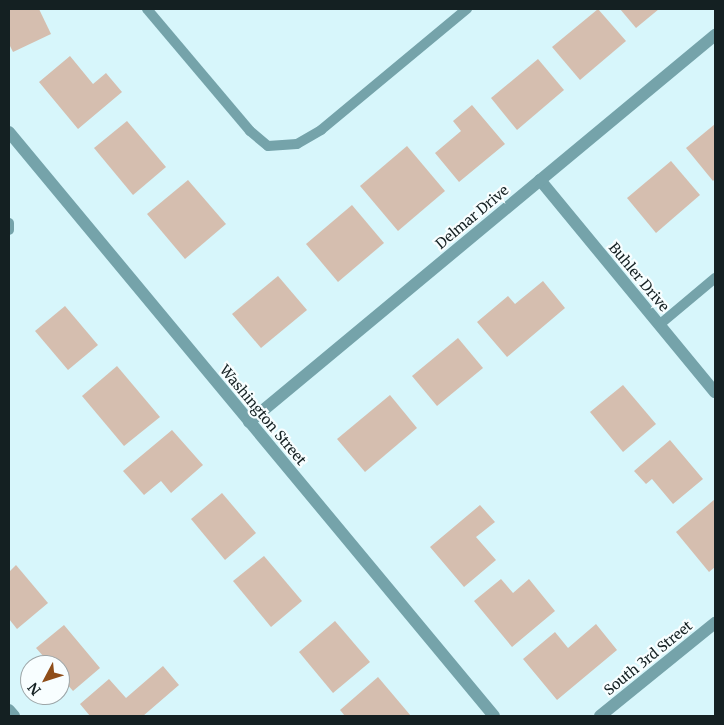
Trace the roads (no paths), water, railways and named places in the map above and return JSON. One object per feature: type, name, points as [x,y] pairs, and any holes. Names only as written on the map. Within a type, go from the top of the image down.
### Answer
[{"type":"street","name":"Delmar Drive","points":[[249,422],[715,35]]},
{"type":"street","name":"Washington Street","points":[[9,132],[494,716]]},
{"type":"street","name":"Buhler Drive","points":[[540,180],[715,392]]},
{"type":"street","name":"South 3rd Street","points":[[600,716],[715,623]]},
{"type":"street","points":[[9,710],[14,716]]},
{"type":"lane","points":[[147,9],[250,131],[268,146],[297,144],[321,130],[467,9]]},
{"type":"lane","points":[[9,223],[9,230]]},
{"type":"lane","points":[[659,325],[715,278]]}]
